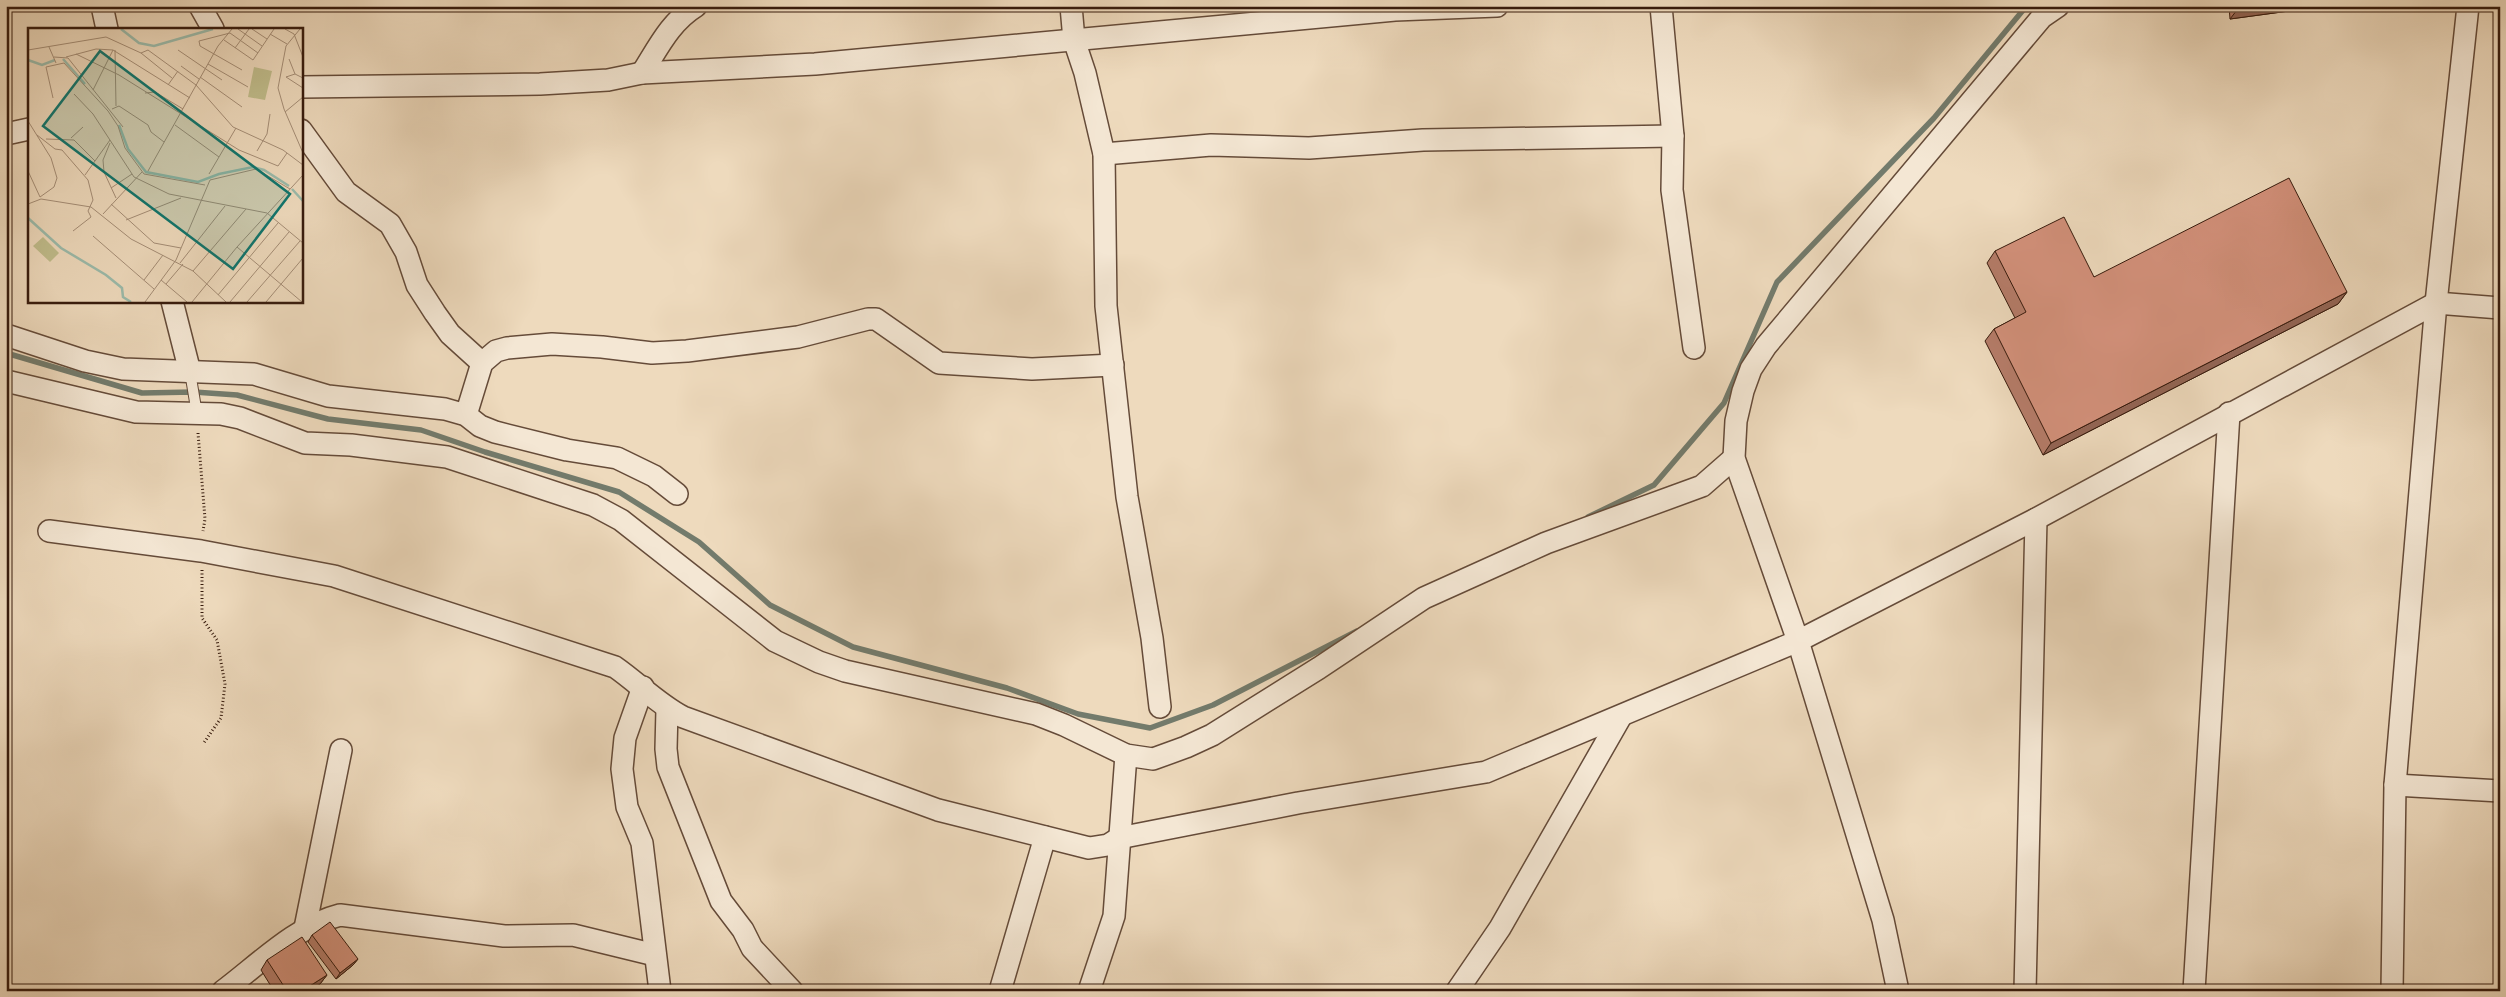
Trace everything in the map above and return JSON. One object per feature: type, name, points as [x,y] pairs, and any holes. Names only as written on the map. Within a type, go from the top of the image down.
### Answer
[{"type":"street","points":[[102,6],[107,28]]},
{"type":"street","points":[[200,6],[212,28]]},
{"type":"street","points":[[642,73],[670,28],[686,12],[696,6]]},
{"type":"street","points":[[1071,6],[1074,40],[1085,73],[1104,154],[1106,306],[1127,497],[1152,638],[1160,707]]},
{"type":"street","points":[[302,87],[540,84],[608,80],[642,73],[815,64],[1395,10],[1497,6]]},
{"type":"street","points":[[1661,6],[1673,136],[1672,190],[1694,348]]},
{"type":"street","points":[[1898,991],[1882,920],[1798,641],[1734,458],[1736,421],[1750,369],[1766,346],[2042,17],[2058,6]]},
{"type":"street","points":[[2392,991],[2395,785],[2436,303],[2468,6]]},
{"type":"street","points":[[6,134],[28,130]]},
{"type":"street","points":[[302,131],[346,192],[390,224],[406,252],[417,285],[435,313],[450,334],[482,363]]},
{"type":"street","points":[[1104,154],[1211,145],[1309,148],[1423,140],[1673,136]]},
{"type":"street","points":[[172,302],[190,372]]},
{"type":"street","points":[[49,531],[201,552],[334,576],[615,667],[643,687],[667,709],[683,717],[938,810],[1089,848],[1108,845],[1119,838],[1298,803],[1486,772],[1620,718],[1798,641],[2036,519],[2229,413],[2436,303],[2500,308]]},
{"type":"street","points":[[466,415],[482,363],[496,352],[507,348],[552,344],[652,353],[686,351],[798,337],[876,318],[938,363],[1032,369],[1113,365]]},
{"type":"street","points":[[6,335],[85,361],[123,370],[254,374],[328,396],[445,409],[466,415],[480,426],[495,432],[567,450],[617,458],[654,476],[677,494]]},
{"type":"street","points":[[6,381],[136,412],[221,414],[240,418],[305,443],[351,445],[447,457],[593,505],[621,520],[775,641],[818,662],[845,671],[1036,714],[1064,724],[1126,755],[1153,758],[1186,747],[1212,735],[1424,598],[1546,542],[1702,486],[1734,458]]},
{"type":"street","points":[[2194,991],[2229,413]]},
{"type":"street","points":[[2025,991],[2036,519]]},
{"type":"street","points":[[643,687],[624,738],[622,769],[627,807],[642,842],[660,991]]},
{"type":"street","points":[[667,709],[666,749],[668,767],[721,901],[743,930],[752,948],[792,991]]},
{"type":"street","points":[[1457,991],[1500,928],[1620,718]]},
{"type":"street","points":[[306,928],[341,750]]},
{"type":"street","points":[[1089,991],[1114,916],[1126,755]]},
{"type":"street","points":[[2395,785],[2500,791]]},
{"type":"street","points":[[1000,991],[1045,837]]},
{"type":"street","points":[[223,991],[306,928],[323,920],[340,916],[504,936],[573,935],[655,955]]},
{"type":"lane","points":[[190,372],[197,414]]},
{"type":"path","points":[[197,414],[205,519],[201,552],[202,618],[217,640],[225,684],[221,718],[203,744]]},
{"type":"building","points":[[2236,6],[2262,6],[2237,10]]},
{"type":"building","points":[[2289,178],[2347,292],[2051,443],[1994,329],[2026,312],[1995,251],[2064,217],[2094,277]]},
{"type":"building","points":[[330,922],[358,959],[340,973],[312,935]]},
{"type":"building","points":[[302,937],[327,975],[302,991],[287,991],[267,960]]},
{"type":"waterway","points":[[1588,517],[1654,485],[1724,403],[1777,282],[1934,118],[2024,9],[2029,6]]},
{"type":"waterway","points":[[6,353],[142,393],[194,392],[237,395],[328,419],[421,430],[485,452],[619,492],[699,542],[770,605],[853,647],[1007,688],[1078,714],[1150,728],[1213,705],[1357,631]]}]
